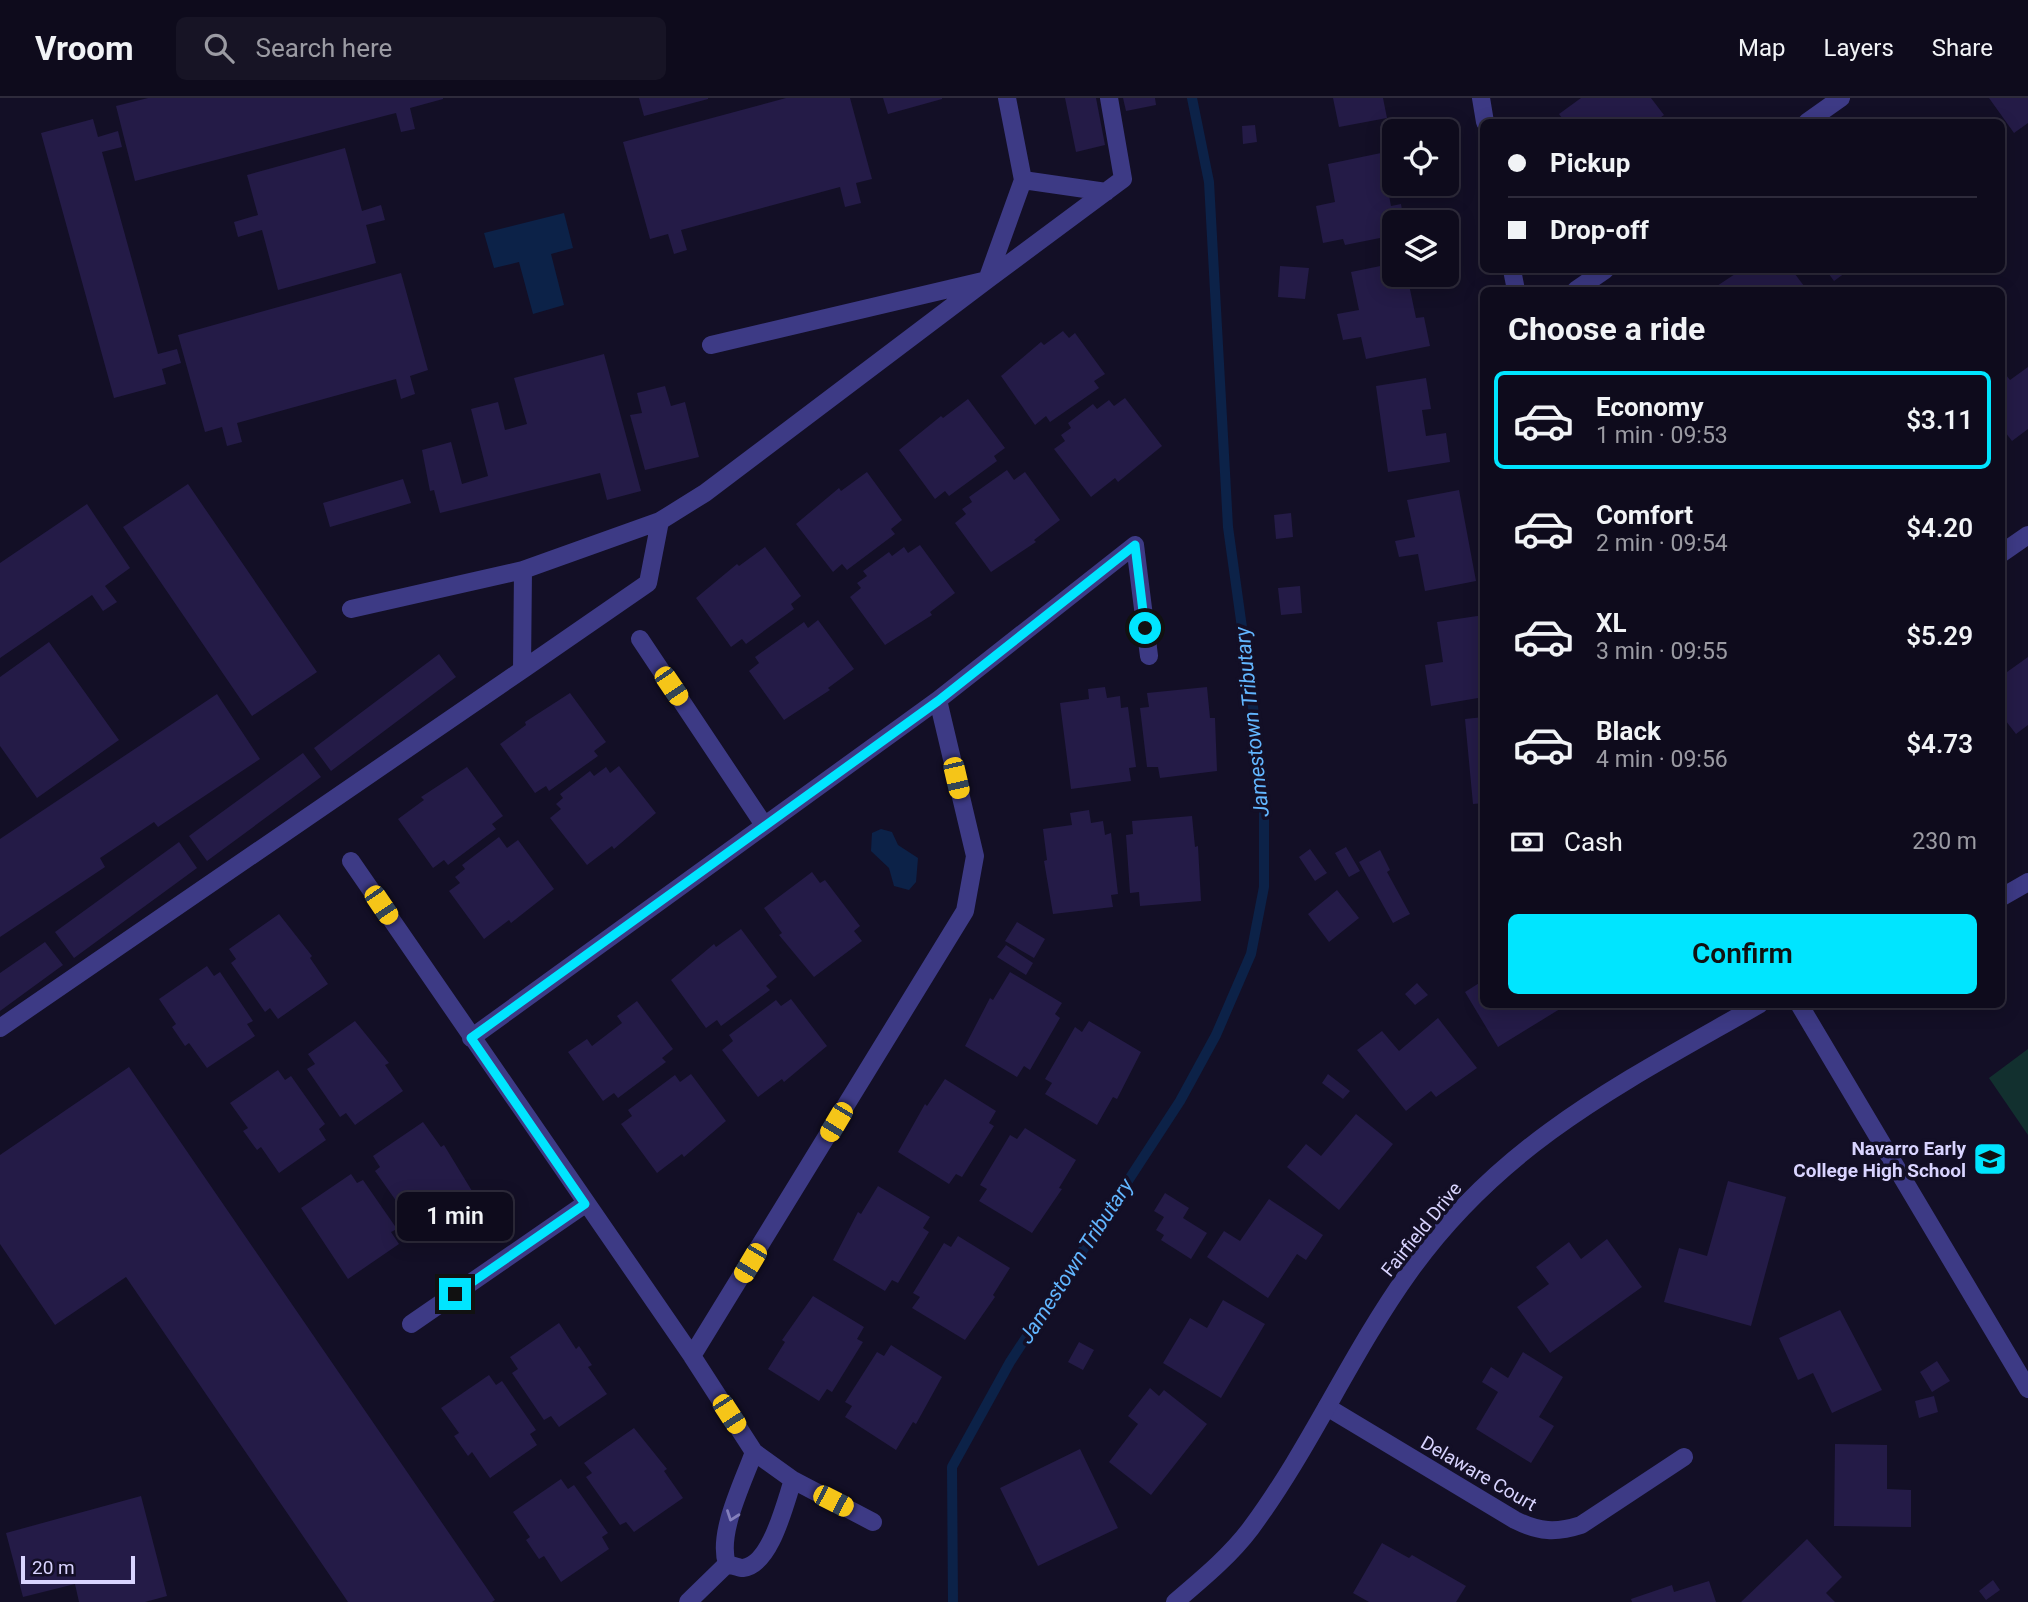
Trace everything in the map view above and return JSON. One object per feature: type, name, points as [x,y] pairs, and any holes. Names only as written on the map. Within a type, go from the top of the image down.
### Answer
[{"type":"street","points":[[987,280],[1023,180],[1007,98]]},
{"type":"street","points":[[351,609],[523,570],[660,521],[705,493],[1124,180],[1109,98]]},
{"type":"street","points":[[1481,98],[1484,119]]},
{"type":"street","points":[[1811,119],[1841,98]]},
{"type":"street","points":[[1023,180],[1106,192]]},
{"type":"street","points":[[1580,287],[1601,273]]},
{"type":"street","points":[[711,345],[987,280]]},
{"type":"street","points":[[0,1028],[648,583],[660,521]]},
{"type":"street","points":[[2005,551],[2028,534]]},
{"type":"street","points":[[471,1038],[938,701],[1135,545],[1149,656]]},
{"type":"street","points":[[522,670],[523,570]]},
{"type":"street","points":[[640,639],[764,825]]},
{"type":"street","points":[[692,1356],[965,911],[975,856],[938,701]]},
{"type":"street","points":[[351,861],[692,1356],[754,1452],[793,1480],[873,1522]]},
{"type":"street","points":[[2005,895],[2028,882]]},
{"type":"street","name":"Fairfield Drive","points":[[1175,1602],[1209,1574],[1250,1530],[1409,1272],[1490,1178],[1539,1137],[1591,1101],[1753,1008]]},
{"type":"street","points":[[1801,1008],[2028,1389]]},
{"type":"street","points":[[411,1324],[585,1204]]},
{"type":"street","name":"Delaware Court","points":[[1327,1407],[1515,1520],[1546,1531],[1562,1531],[1581,1525],[1684,1457]]},
{"type":"street","points":[[727,1564],[723,1550],[725,1535],[754,1452]]},
{"type":"street","points":[[727,1564],[743,1568],[761,1559],[769,1546],[793,1480]]},
{"type":"street","points":[[688,1602],[727,1564]]},
{"type":"green space","points":[[2028,1049],[2028,1135],[1989,1078]]},
{"type":"water","points":[[564,213],[573,248],[551,254],[564,305],[533,314],[519,262],[494,268],[484,233]]},
{"type":"water","points":[[881,829],[892,832],[898,845],[918,858],[916,882],[909,890],[894,886],[889,868],[871,851],[872,833]]},
{"type":"building","points":[[148,98],[443,99],[410,108],[415,129],[401,132],[396,113],[135,181],[116,106]]},
{"type":"building","points":[[639,98],[708,98],[708,99],[644,116]]},
{"type":"building","points":[[786,98],[850,98],[872,179],[856,183],[861,203],[845,207],[840,187],[681,230],[687,250],[674,254],[668,234],[650,239],[623,142]]},
{"type":"building","points":[[883,98],[942,98],[942,99],[888,114]]},
{"type":"building","points":[[1065,98],[1096,98],[1105,145],[1076,152]]},
{"type":"building","points":[[1123,98],[1155,98],[1156,105],[1126,111]]},
{"type":"building","points":[[1333,98],[1383,98],[1387,118],[1339,127]]},
{"type":"building","points":[[1581,98],[1651,98],[1664,115],[1658,119],[1563,119],[1559,114]]},
{"type":"building","points":[[1989,98],[2028,98],[2028,123],[2014,133]]},
{"type":"building","points":[[93,119],[98,137],[118,131],[122,147],[102,152],[158,354],[177,349],[181,363],[162,369],[166,384],[114,398],[41,133]]},
{"type":"building","points":[[1255,125],[1257,142],[1243,144],[1242,126]]},
{"type":"building","points":[[345,148],[362,211],[381,205],[385,220],[366,225],[376,263],[278,290],[262,230],[238,237],[234,222],[258,215],[247,175]]},
{"type":"building","points":[[1381,153],[1382,196],[1389,196],[1391,206],[1401,204],[1402,210],[1382,210],[1382,238],[1345,245],[1343,239],[1323,243],[1316,206],[1335,202],[1328,164]]},
{"type":"building","points":[[1280,266],[1309,268],[1305,299],[1278,297]]},
{"type":"building","points":[[1382,266],[1382,287],[1410,287],[1416,318],[1424,317],[1430,346],[1366,359],[1361,337],[1343,340],[1337,314],[1359,310],[1351,272]]},
{"type":"building","points":[[401,273],[428,370],[410,376],[415,394],[401,399],[396,379],[237,423],[242,442],[227,446],[222,427],[205,432],[178,335]]},
{"type":"building","points":[[1736,273],[1794,273],[1805,287],[1716,287]]},
{"type":"building","points":[[1828,273],[1845,273],[1834,281]]},
{"type":"building","points":[[1063,331],[1069,338],[1075,333],[1105,374],[1094,381],[1099,388],[1050,422],[1046,416],[1035,425],[1001,376],[1041,342],[1044,345]]},
{"type":"building","points":[[604,354],[641,491],[607,500],[600,473],[440,513],[434,490],[430,491],[422,450],[451,442],[462,484],[488,476],[471,409],[498,402],[505,430],[527,424],[514,378]]},
{"type":"building","points":[[2028,367],[2028,429],[2012,441],[2005,432],[2005,374],[2010,380]]},
{"type":"building","points":[[1426,378],[1431,409],[1422,410],[1426,436],[1446,433],[1450,462],[1388,472],[1376,386]]},
{"type":"building","points":[[665,386],[671,406],[685,402],[699,457],[645,470],[630,415],[642,413],[637,393]]},
{"type":"building","points":[[1125,398],[1162,446],[1118,482],[1115,478],[1091,497],[1054,449],[1065,441],[1061,435],[1071,428],[1068,423],[1093,404],[1097,409],[1109,400],[1114,406]]},
{"type":"building","points":[[968,399],[1005,448],[994,456],[997,461],[949,496],[945,491],[935,499],[899,450],[941,416],[943,418]]},
{"type":"building","points":[[1007,470],[1014,480],[1025,472],[1060,520],[1034,540],[1036,542],[991,572],[955,523],[966,514],[962,509],[972,502],[969,497]]},
{"type":"building","points":[[867,472],[902,520],[891,529],[895,534],[847,570],[842,564],[833,572],[796,524],[839,488],[841,491]]},
{"type":"building","points":[[403,479],[411,503],[330,527],[323,503]]},
{"type":"building","points":[[188,484],[317,672],[252,716],[123,527]]},
{"type":"building","points":[[1459,490],[1476,581],[1425,591],[1418,554],[1399,557],[1395,541],[1415,537],[1407,500]]},
{"type":"building","points":[[87,504],[130,568],[105,586],[117,602],[103,611],[92,595],[0,658],[0,563]]},
{"type":"building","points":[[1291,513],[1293,537],[1276,539],[1274,515]]},
{"type":"building","points":[[920,545],[955,593],[930,612],[932,615],[885,645],[850,597],[861,588],[857,583],[867,576],[863,571],[889,552],[892,556],[904,547],[908,553]]},
{"type":"building","points":[[765,547],[801,596],[791,604],[794,609],[746,644],[742,639],[731,647],[696,598],[737,564],[739,566]]},
{"type":"building","points":[[1300,586],[1302,613],[1281,615],[1278,588]]},
{"type":"building","points":[[1480,616],[1480,698],[1431,706],[1425,665],[1443,662],[1437,622]]},
{"type":"building","points":[[818,620],[854,669],[828,688],[830,690],[784,720],[749,671],[759,663],[755,657],[804,622],[808,628]]},
{"type":"building","points":[[49,642],[119,740],[37,798],[0,746],[0,677]]},
{"type":"building","points":[[439,654],[456,677],[331,771],[314,748]]},
{"type":"building","points":[[2028,657],[2028,725],[2016,734],[2005,720],[2005,670],[2007,672]]},
{"type":"building","points":[[1105,687],[1107,698],[1120,696],[1121,708],[1128,707],[1136,767],[1129,768],[1131,781],[1071,789],[1060,703],[1089,699],[1088,689]]},
{"type":"building","points":[[1207,687],[1210,718],[1215,718],[1217,771],[1160,778],[1158,767],[1147,767],[1140,708],[1149,707],[1147,693]]},
{"type":"building","points":[[570,693],[606,742],[594,751],[598,756],[549,791],[546,786],[535,793],[500,744],[526,725],[525,722]]},
{"type":"building","points":[[217,694],[260,759],[158,827],[154,822],[100,858],[105,867],[0,937],[0,839]]},
{"type":"building","points":[[1480,717],[1480,803],[1473,804],[1465,719]]},
{"type":"building","points":[[303,753],[321,777],[207,861],[189,836]]},
{"type":"building","points":[[619,766],[656,813],[614,849],[612,846],[587,865],[550,818],[561,809],[556,804],[563,798],[560,794],[590,771],[594,776],[606,767],[610,773]]},
{"type":"building","points":[[467,767],[503,816],[492,824],[496,829],[448,865],[444,860],[433,868],[398,819],[424,800],[421,797]]},
{"type":"building","points":[[1089,810],[1091,823],[1103,821],[1105,835],[1111,833],[1118,894],[1111,895],[1113,907],[1053,914],[1044,861],[1047,860],[1043,829],[1072,825],[1070,813]]},
{"type":"building","points":[[1192,816],[1195,847],[1198,846],[1201,901],[1140,906],[1139,892],[1130,893],[1126,835],[1133,834],[1132,821]]},
{"type":"building","points":[[499,837],[507,848],[518,840],[554,889],[511,923],[509,920],[484,939],[449,891],[460,883],[455,877],[465,869],[462,865]]},
{"type":"building","points":[[179,842],[197,868],[74,958],[55,932]]},
{"type":"building","points":[[1346,847],[1360,871],[1349,877],[1335,853]]},
{"type":"building","points":[[1310,849],[1327,873],[1315,881],[1299,857]]},
{"type":"building","points":[[1380,850],[1390,870],[1387,872],[1410,914],[1393,923],[1359,862]]},
{"type":"building","points":[[812,872],[820,883],[825,880],[860,926],[854,931],[862,941],[814,977],[779,935],[782,933],[764,908]]},
{"type":"building","points":[[1337,890],[1359,918],[1329,942],[1308,914]]},
{"type":"building","points":[[279,914],[312,956],[310,958],[328,984],[278,1019],[270,1008],[265,1012],[231,963],[236,959],[229,949]]},
{"type":"building","points":[[1017,922],[1045,939],[1034,958],[1005,941]]},
{"type":"building","points":[[741,929],[777,977],[766,986],[770,990],[721,1026],[717,1020],[706,1028],[671,980],[714,944],[716,947]]},
{"type":"building","points":[[45,942],[63,965],[0,1011],[0,973]]},
{"type":"building","points":[[1006,945],[1033,963],[1026,975],[997,957]]},
{"type":"building","points":[[207,966],[214,976],[220,972],[253,1021],[247,1024],[255,1036],[207,1068],[189,1043],[185,1046],[172,1027],[176,1024],[159,999]]},
{"type":"building","points":[[1010,972],[1062,1003],[1055,1014],[1060,1018],[1030,1070],[1024,1066],[1017,1077],[965,1046],[990,998],[993,1000]]},
{"type":"building","points":[[1417,983],[1428,995],[1415,1005],[1405,994]]},
{"type":"building","points":[[1480,983],[1480,1008],[1561,1008],[1498,1047],[1465,992]]},
{"type":"building","points":[[791,999],[827,1046],[784,1082],[782,1079],[758,1097],[722,1050],[733,1041],[729,1035],[776,1000],[781,1006]]},
{"type":"building","points":[[637,1001],[673,1049],[662,1058],[666,1062],[618,1098],[614,1093],[603,1101],[568,1052],[587,1039],[592,1046],[622,1023],[617,1016]]},
{"type":"building","points":[[1438,1018],[1477,1068],[1436,1097],[1431,1091],[1406,1111],[1357,1050],[1382,1031],[1399,1051]]},
{"type":"building","points":[[355,1021],[389,1063],[385,1065],[403,1091],[355,1125],[346,1113],[340,1117],[307,1069],[315,1064],[308,1054]]},
{"type":"building","points":[[1089,1021],[1141,1052],[1117,1099],[1113,1097],[1097,1125],[1045,1094],[1052,1083],[1045,1079],[1075,1027],[1082,1032]]},
{"type":"building","points":[[129,1067],[495,1600],[348,1602],[126,1277],[55,1325],[0,1244],[0,1155]]},
{"type":"building","points":[[278,1070],[285,1080],[291,1076],[325,1124],[319,1129],[326,1140],[279,1173],[261,1147],[257,1150],[243,1131],[248,1128],[230,1103]]},
{"type":"building","points":[[691,1074],[726,1121],[684,1157],[682,1154],[657,1173],[621,1124],[632,1116],[628,1110],[675,1075],[680,1082]]},
{"type":"building","points":[[1328,1074],[1350,1091],[1343,1099],[1322,1083]]},
{"type":"building","points":[[945,1079],[996,1111],[989,1123],[994,1126],[962,1177],[956,1174],[949,1184],[898,1152],[925,1104],[927,1106]]},
{"type":"building","points":[[1356,1114],[1393,1144],[1339,1210],[1287,1167],[1306,1144],[1321,1156]]},
{"type":"building","points":[[423,1122],[441,1147],[444,1145],[472,1191],[422,1226],[414,1215],[409,1219],[375,1171],[380,1167],[373,1156]]},
{"type":"building","points":[[1025,1128],[1076,1160],[1059,1188],[1062,1189],[1032,1233],[979,1201],[987,1189],[980,1185],[1010,1135],[1017,1139]]},
{"type":"building","points":[[351,1174],[357,1183],[363,1180],[397,1229],[391,1232],[399,1244],[348,1279],[301,1208]]},
{"type":"building","points":[[1728,1181],[1786,1197],[1751,1326],[1664,1302],[1679,1248],[1707,1256]]},
{"type":"building","points":[[878,1186],[930,1217],[923,1228],[929,1232],[898,1283],[892,1280],[885,1291],[833,1260],[858,1212],[861,1214]]},
{"type":"building","points":[[1165,1193],[1189,1208],[1183,1218],[1207,1233],[1191,1259],[1161,1240],[1164,1235],[1156,1230],[1164,1217],[1154,1211]]},
{"type":"building","points":[[1269,1199],[1323,1235],[1306,1260],[1297,1254],[1268,1298],[1207,1257],[1224,1231],[1240,1241]]},
{"type":"building","points":[[958,1236],[1010,1268],[993,1295],[995,1297],[965,1340],[912,1308],[920,1297],[913,1293],[944,1243],[951,1247]]},
{"type":"building","points":[[1607,1239],[1642,1287],[1550,1353],[1517,1307],[1549,1284],[1536,1267],[1569,1242],[1581,1259]]},
{"type":"building","points":[[813,1296],[864,1327],[857,1339],[863,1342],[832,1392],[827,1389],[819,1401],[768,1369],[785,1342],[782,1340]]},
{"type":"building","points":[[1223,1300],[1265,1324],[1221,1398],[1163,1363],[1190,1318],[1207,1328]]},
{"type":"building","points":[[1840,1310],[1882,1390],[1832,1413],[1813,1373],[1798,1380],[1779,1338]]},
{"type":"building","points":[[559,1323],[576,1349],[579,1346],[592,1365],[588,1367],[607,1394],[559,1427],[551,1416],[544,1420],[512,1373],[518,1369],[510,1357]]},
{"type":"building","points":[[1079,1342],[1094,1350],[1083,1370],[1068,1362]]},
{"type":"building","points":[[891,1345],[942,1377],[916,1424],[913,1422],[896,1450],[845,1417],[852,1406],[845,1402],[877,1352],[884,1356]]},
{"type":"building","points":[[1523,1352],[1563,1377],[1539,1417],[1554,1426],[1531,1463],[1476,1429],[1498,1392],[1482,1382],[1491,1367],[1508,1378]]},
{"type":"building","points":[[1937,1361],[1950,1381],[1932,1392],[1920,1372]]},
{"type":"building","points":[[489,1375],[496,1385],[502,1381],[536,1430],[530,1434],[537,1445],[490,1478],[472,1452],[468,1456],[454,1436],[459,1433],[441,1408]]},
{"type":"building","points":[[1150,1388],[1159,1396],[1164,1390],[1207,1424],[1151,1495],[1109,1462],[1138,1424],[1128,1416]]},
{"type":"building","points":[[1934,1396],[1938,1412],[1919,1418],[1915,1401]]},
{"type":"building","points":[[634,1428],[667,1469],[664,1471],[683,1498],[634,1532],[626,1522],[620,1525],[586,1477],[592,1473],[584,1463]]},
{"type":"building","points":[[1835,1444],[1887,1445],[1887,1489],[1911,1490],[1911,1527],[1834,1526]]},
{"type":"building","points":[[1080,1449],[1118,1528],[1038,1566],[1000,1488]]},
{"type":"building","points":[[561,1479],[568,1489],[574,1485],[608,1533],[602,1537],[609,1549],[561,1582],[544,1556],[539,1559],[526,1540],[530,1537],[513,1512]]},
{"type":"building","points":[[141,1496],[167,1596],[145,1602],[79,1602],[75,1584],[23,1597],[6,1533]]},
{"type":"building","points":[[1807,1539],[1842,1577],[1826,1593],[1835,1602],[1741,1602]]},
{"type":"building","points":[[1382,1543],[1409,1558],[1412,1555],[1466,1586],[1456,1602],[1369,1602],[1353,1593]]},
{"type":"building","points":[[1993,1580],[2000,1590],[1986,1600],[1979,1591]]},
{"type":"building","points":[[1709,1581],[1716,1602],[1632,1602],[1631,1599],[1672,1585],[1674,1592]]},
{"type":"waterway","name":"Jamestown Tributary","points":[[953,1602],[952,1467],[1010,1362],[1180,1101],[1216,1035],[1251,954],[1264,887],[1264,786],[1228,527],[1209,182],[1192,98]]},
{"type":"place","name":"Navarro Early College High School","points":[[1990,1159]]},
{"type":"route","points":[[455,1294],[585,1204],[471,1038],[938,701],[1135,545],[1145,628]]}]
